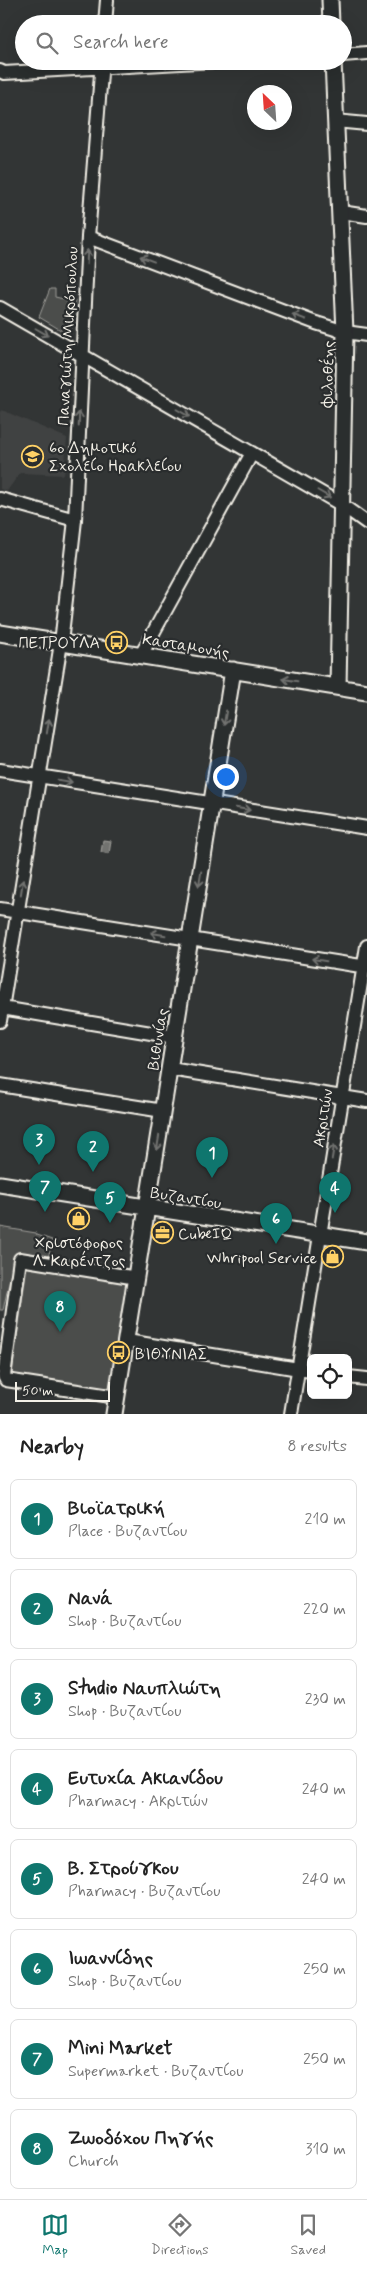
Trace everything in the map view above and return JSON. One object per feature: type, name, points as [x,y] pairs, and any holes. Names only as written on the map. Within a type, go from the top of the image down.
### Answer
[{"type":"street","points":[[105,15],[106,0]]},
{"type":"street","points":[[330,0],[331,15]]},
{"type":"street","points":[[352,55],[367,54]]},
{"type":"street","points":[[0,71],[15,70]]},
{"type":"street","name":"Παναγιώτη Μικρόπουλου","points":[[0,1021],[61,643],[75,520],[88,237],[102,70]]},
{"type":"street","name":"Φιλοθέης","points":[[333,70],[345,332],[340,665],[338,687]]},
{"type":"street","points":[[335,121],[367,124]]},
{"type":"street","points":[[340,212],[367,216]]},
{"type":"street","points":[[88,237],[316,323],[345,332],[367,335]]},
{"type":"street","points":[[0,308],[252,452],[342,505],[367,523]]},
{"type":"street","points":[[141,656],[252,452]]},
{"type":"street","points":[[0,499],[75,520]]},
{"type":"street","name":"Κασταμονής","points":[[0,633],[367,692]]},
{"type":"street","name":"Βιθυνίας","points":[[114,1414],[233,670]]},
{"type":"street","points":[[0,770],[367,828]]},
{"type":"street","points":[[0,908],[365,967]]},
{"type":"street","name":"Ακριτών","points":[[291,1414],[367,946]]},
{"type":"street","points":[[2,1008],[175,1037]]},
{"type":"street","points":[[170,1069],[367,1101]]},
{"type":"street","points":[[0,1085],[163,1110]]},
{"type":"street","name":"Βυζαντίου","points":[[0,1184],[367,1242]]},
{"type":"street","points":[[117,1397],[6,1380],[4,1376],[6,1319],[20,1259],[136,1278]]},
{"type":"street","points":[[127,1341],[307,1370]]},
{"type":"street","points":[[352,1377],[367,1380]]},
{"type":"shaded area","points":[[50,289],[55,289],[55,297],[65,301],[75,300],[73,326],[64,332],[39,317]]},
{"type":"shaded area","name":"6ο Δημοτικό Σχολείο Ηρακλείου","points":[[2,410],[67,438],[64,475],[20,473],[7,491],[0,489],[0,412]]},
{"type":"shaded area","points":[[103,840],[111,841],[109,854],[101,852]]},
{"type":"shaded area","points":[[0,1227],[36,1233],[52,1240],[48,1260],[15,1255],[3,1310],[0,1310]]},
{"type":"shaded area","points":[[27,1266],[127,1281],[110,1389],[12,1374]]},
{"type":"place","name":"6ο Δημοτικό Σχολείο Ηρακλείου","points":[[33,456]]},
{"type":"place","name":"ΠΕΤΡΟΥΛΑ","points":[[116,642]]},
{"type":"place","name":"Studio Ναυπλιώτη","points":[[39,1165]]},
{"type":"place","name":"Νανά","points":[[93,1172]]},
{"type":"place","name":"Βιοϊατρική","points":[[212,1178]]},
{"type":"place","name":"Mini Market","points":[[45,1212]]},
{"type":"place","name":"Ευτυχία Ακιανίδου","points":[[335,1213]]},
{"type":"place","name":"Χριστόφορος Λ. Καρέντζος","points":[[79,1218]]},
{"type":"place","name":"Β. Στρούγκου","points":[[110,1223]]},
{"type":"place","name":"CubeIQ","points":[[162,1233]]},
{"type":"place","name":"Ιωαννίδης","points":[[276,1244]]},
{"type":"place","name":"Whripool Service","points":[[333,1257]]},
{"type":"place","name":"Ζωοδόχου Πηγής","points":[[60,1332]]},
{"type":"place","name":"ΒΙΘΥΝΙΑΣ","points":[[119,1353]]}]
